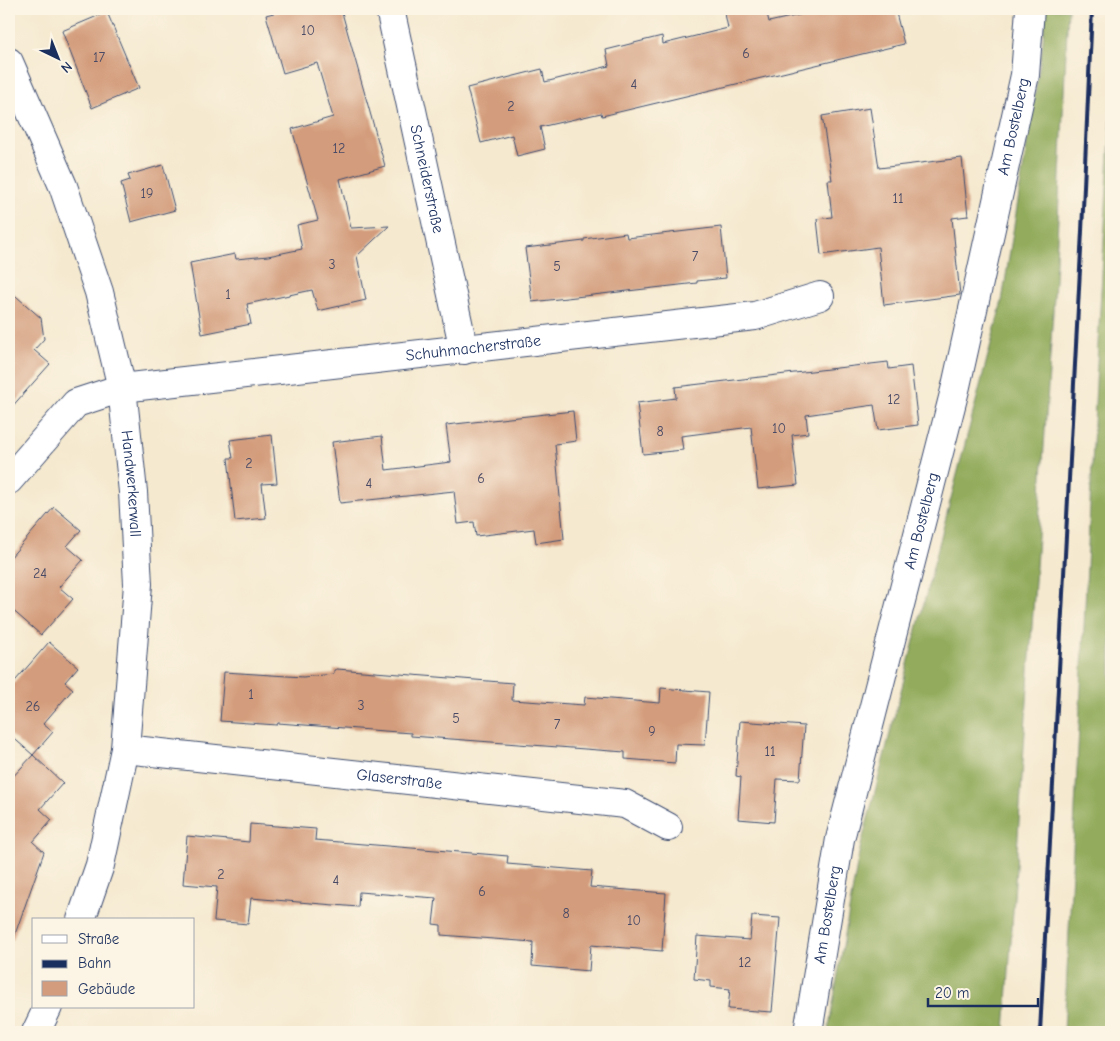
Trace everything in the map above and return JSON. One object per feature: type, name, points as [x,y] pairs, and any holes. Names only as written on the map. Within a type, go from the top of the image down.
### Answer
[{"type":"street","name":"Schneiderstraße","points":[[390,9],[464,350]]},
{"type":"street","name":"Am Bostelberg","points":[[808,1032],[840,839],[964,351],[1024,75],[1030,9]]},
{"type":"street","name":"Handwerkerwall","points":[[9,62],[63,186],[99,292],[122,388],[133,492],[138,584],[125,749],[100,865],[82,918]]},
{"type":"street","name":"Schuhmacherstraße","points":[[9,480],[76,403],[122,388],[755,316],[820,296]]},
{"type":"street","name":"Glaserstraße","points":[[125,749],[625,804],[668,827]]},
{"type":"street","points":[[36,1032],[48,1008]]},
{"type":"green space","points":[[1046,9],[1068,9],[1055,282],[1005,1032],[828,1032],[859,853],[1002,301],[1042,50]]},
{"type":"green space","points":[[1111,117],[1111,1032],[1064,1032],[1098,343]]},
{"type":"building","points":[[288,9],[341,9],[385,166],[340,179],[351,228],[389,226],[357,256],[366,300],[318,311],[312,290],[247,304],[251,324],[202,334],[190,263],[235,254],[236,259],[268,256],[302,249],[297,225],[318,220],[292,129],[333,117],[317,63],[283,73],[266,15]]},
{"type":"building","points":[[724,9],[766,9],[769,22],[825,9],[895,9],[904,44],[602,116],[601,113],[540,127],[545,149],[517,156],[512,135],[481,143],[467,88],[542,69],[545,82],[609,66],[606,50],[662,36],[663,44],[728,28]]},
{"type":"building","points":[[107,12],[139,88],[92,108],[62,31]]},
{"type":"building","points":[[870,108],[879,168],[962,158],[968,216],[952,218],[960,295],[884,305],[878,247],[821,255],[817,219],[832,217],[828,180],[832,180],[822,116]]},
{"type":"building","points":[[163,165],[175,210],[131,222],[121,183],[130,180],[128,175]]},
{"type":"building","points":[[721,227],[726,278],[532,302],[525,248],[584,241],[584,239],[626,233],[627,238]]},
{"type":"building","points":[[9,290],[41,318],[44,339],[34,350],[50,364],[9,410]]},
{"type":"building","points":[[888,362],[889,369],[911,366],[918,425],[878,430],[874,405],[806,415],[808,433],[792,435],[798,485],[758,489],[751,427],[681,436],[683,450],[643,454],[637,403],[676,398],[675,387]]},
{"type":"building","points":[[573,411],[576,441],[555,444],[564,539],[536,543],[534,529],[476,536],[474,522],[458,524],[454,491],[340,503],[332,442],[382,436],[386,470],[451,462],[446,425]]},
{"type":"building","points":[[272,435],[277,483],[262,484],[266,518],[235,521],[228,458],[233,458],[230,440]]},
{"type":"building","points":[[54,507],[81,530],[67,546],[83,560],[59,587],[73,599],[41,635],[9,607],[9,559]]},
{"type":"building","points":[[49,642],[78,667],[65,682],[73,689],[43,724],[53,732],[33,755],[9,734],[9,688]]},
{"type":"building","points":[[334,670],[513,683],[512,700],[584,705],[585,697],[660,703],[661,688],[709,692],[705,745],[676,744],[675,763],[625,759],[625,752],[411,736],[411,733],[278,723],[277,725],[220,721],[224,672],[303,677],[334,674]]},
{"type":"building","points":[[740,721],[804,726],[800,780],[777,779],[774,822],[738,819],[741,777],[736,776]]},
{"type":"building","points":[[33,755],[63,783],[40,809],[52,820],[33,842],[44,852],[13,940],[9,939],[9,781]]},
{"type":"building","points":[[250,824],[316,829],[315,840],[508,856],[507,864],[592,871],[590,887],[666,893],[662,951],[591,945],[589,971],[532,966],[533,942],[441,935],[441,925],[433,924],[436,898],[359,892],[358,907],[251,898],[248,924],[214,921],[217,887],[183,884],[187,836],[249,842]]},
{"type":"building","points":[[752,916],[780,918],[772,1012],[728,1009],[730,989],[711,987],[711,981],[694,979],[697,936],[750,940]]},
{"type":"railway","points":[[1040,1032],[1092,9]]}]
